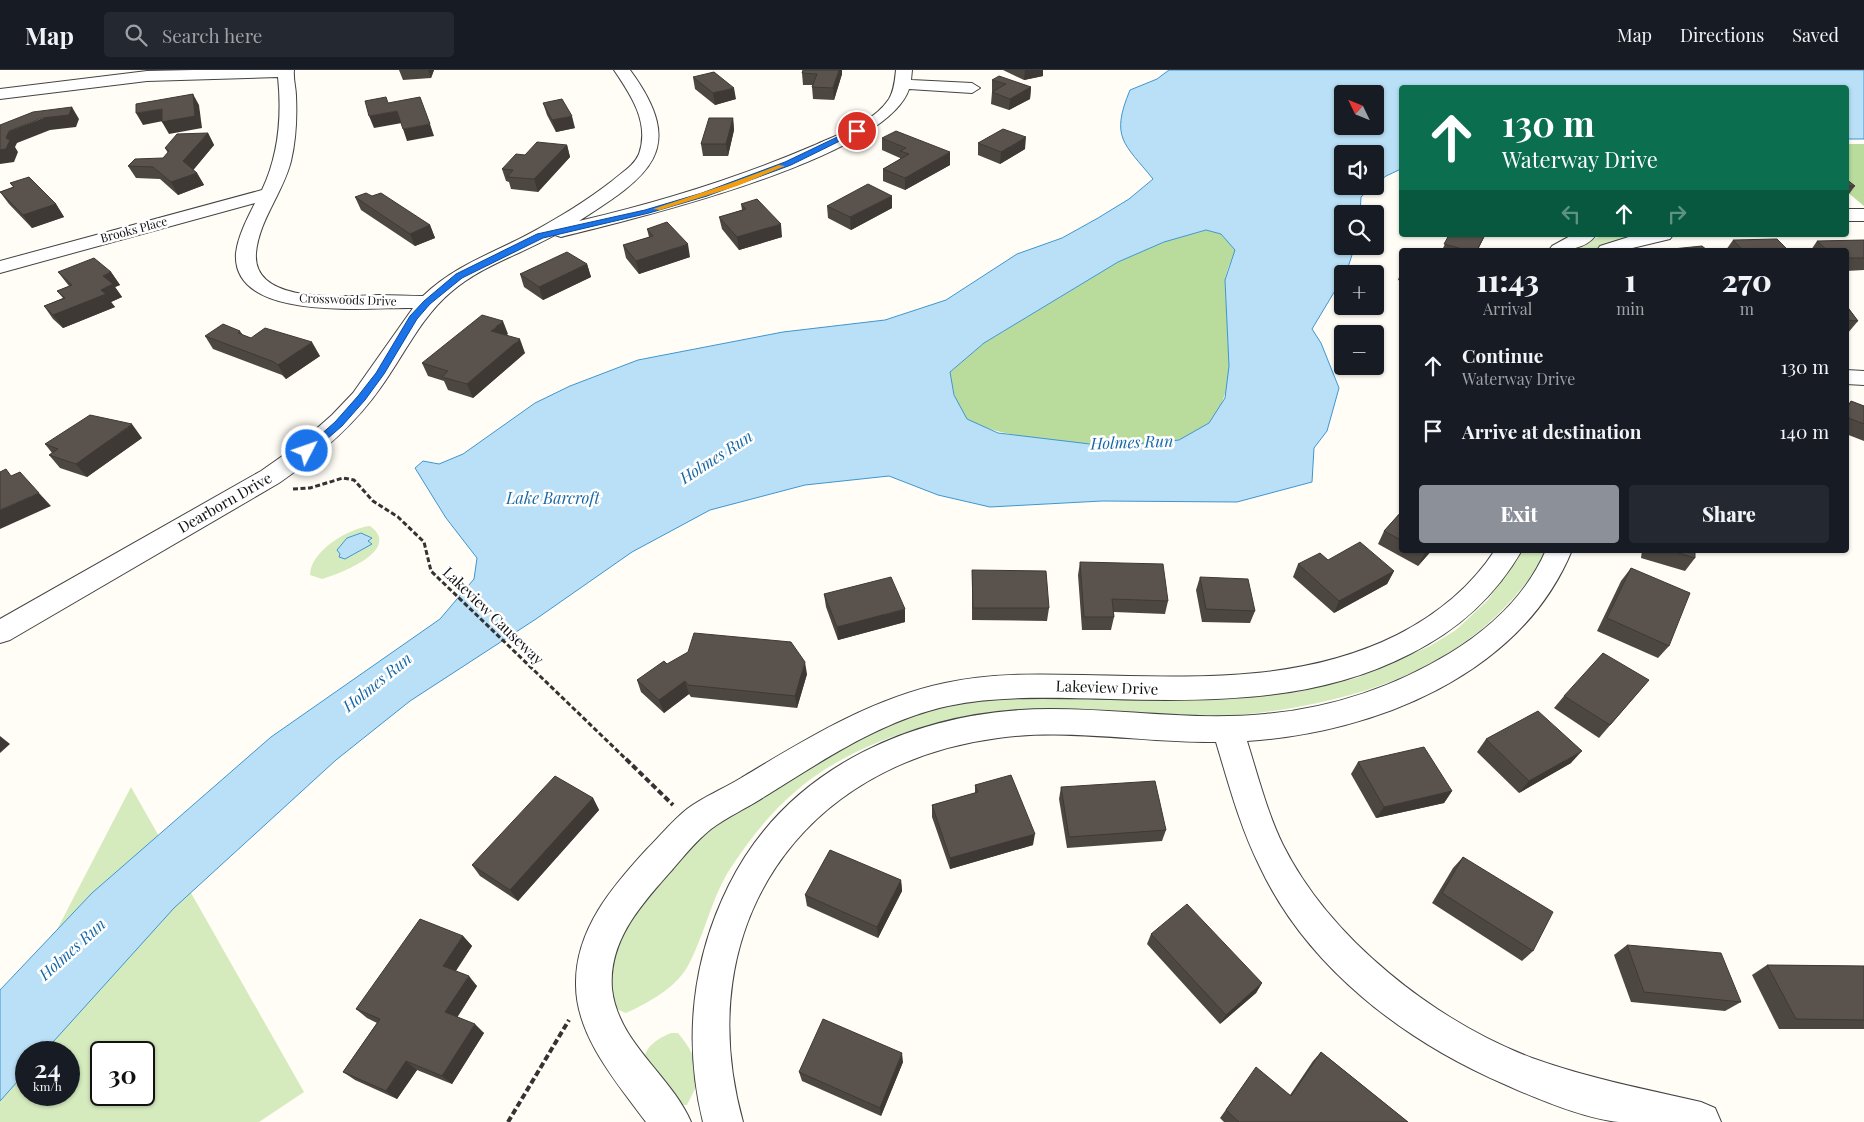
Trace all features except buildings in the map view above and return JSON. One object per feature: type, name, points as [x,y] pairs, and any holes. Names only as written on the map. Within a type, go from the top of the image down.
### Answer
[{"type":"street","name":"Dearborn Drive","points":[[0,632],[270,477],[307,451],[339,424],[380,374],[413,318],[427,302],[459,276],[540,236],[611,190],[643,163],[649,153],[649,120],[638,92],[622,70]]},
{"type":"street","points":[[0,94],[147,76],[286,71]]},
{"type":"street","name":"Crosswoods Drive","points":[[286,71],[288,114],[285,143],[278,172],[248,239],[247,269],[270,292],[290,298],[312,301],[427,302]]},
{"type":"street","points":[[540,236],[689,200],[788,164],[842,139],[884,114],[898,97],[903,77],[933,88],[972,88]]},
{"type":"street","name":"Brooks Place","points":[[0,267],[268,194]]},
{"type":"street","points":[[1849,215],[1864,214]]},
{"type":"street","points":[[1849,229],[1864,229]]},
{"type":"street","points":[[1563,248],[1582,237]]},
{"type":"street","points":[[1612,248],[1624,243],[1654,237]]},
{"type":"street","points":[[1849,377],[1864,378]]},
{"type":"street","name":"Lakeview Drive","points":[[671,1122],[614,1045],[599,1014],[594,987],[597,954],[608,924],[630,892],[693,824],[813,750],[888,713],[926,699],[970,690],[1026,685],[1204,690],[1256,687],[1310,678],[1360,664],[1403,646],[1442,623],[1474,597],[1497,570],[1507,553]]},
{"type":"street","points":[[723,1122],[718,1105],[710,1049],[712,993],[722,944],[739,896],[760,858],[790,821],[824,790],[858,768],[898,749],[945,734],[994,726],[1046,722],[1228,729],[1269,726],[1337,714],[1389,697],[1447,671],[1487,643],[1517,616],[1542,584],[1558,553]]},
{"type":"street","points":[[1228,729],[1264,838],[1281,874],[1328,938],[1366,976],[1426,1022],[1475,1051],[1530,1076],[1612,1101],[1702,1122]]},
{"type":"path","name":"Lakeview Causeway","points":[[270,477],[295,490],[344,478],[354,480],[373,501],[398,517],[424,542],[431,571],[693,824]]},
{"type":"path","points":[[508,1122],[571,1016],[594,987]]},
{"type":"green space","points":[[1849,144],[1864,144],[1864,206],[1849,194]]},
{"type":"green space","points":[[1207,230],[1221,234],[1235,250],[1225,278],[1230,355],[1229,373],[1220,407],[1210,422],[1204,427],[1178,440],[1158,443],[1102,444],[1071,442],[1040,439],[987,428],[969,420],[961,411],[955,398],[950,372],[984,343],[1118,262],[1164,242]]},
{"type":"green space","points":[[1599,237],[1628,237],[1597,248],[1576,248]]},
{"type":"green space","points":[[370,526],[378,535],[379,544],[374,552],[365,560],[322,579],[310,575],[316,557],[323,549],[352,531]]},
{"type":"green space","points":[[1519,553],[1544,553],[1523,587],[1477,633],[1445,655],[1410,673],[1374,688],[1298,707],[1220,717],[987,719],[956,721],[888,738],[844,758],[804,784],[787,799],[748,843],[722,883],[690,962],[678,979],[654,999],[635,1009],[626,1013],[616,1009],[602,973],[612,934],[698,836],[812,763],[900,719],[976,700],[1047,697],[1168,700],[1231,699],[1298,692],[1357,678],[1430,646],[1456,630],[1488,600]]},
{"type":"green space","points":[[131,787],[304,1092],[259,1122],[0,1122],[0,1021],[21,999]]},
{"type":"green space","points":[[671,1033],[678,1033],[686,1043],[695,1059],[701,1077],[687,1105],[682,1105],[644,1060],[647,1051],[657,1040]]},
{"type":"water","name":"Lake Barcroft","points":[[1169,70],[1864,70],[1864,139],[1849,139],[1849,85],[1399,85],[1399,170],[1384,178],[1384,145],[1334,145],[1334,195],[1363,195],[1361,197],[1361,205],[1334,205],[1334,255],[1352,255],[1349,265],[1334,265],[1334,292],[1312,329],[1321,343],[1339,388],[1327,431],[1314,448],[1312,482],[1237,502],[1102,501],[990,507],[938,495],[889,476],[805,485],[710,510],[632,552],[536,619],[410,701],[336,760],[174,908],[54,1041],[15,1041],[15,1084],[0,1101],[0,990],[92,893],[271,737],[440,619],[474,579],[477,558],[446,518],[415,468],[423,461],[439,464],[463,454],[535,403],[570,386],[638,360],[783,332],[885,320],[946,300],[1017,254],[1062,238],[1098,218],[1129,199],[1153,179],[1134,157],[1123,139],[1121,119],[1130,90],[1157,79]],"holes":[[[1206,230],[1221,234],[1235,250],[1225,280],[1229,366],[1225,398],[1209,423],[1179,440],[1154,443],[1090,444],[998,433],[967,419],[954,395],[950,372],[984,343],[1118,262],[1164,242]]]},
{"type":"water","points":[[361,533],[372,538],[368,541],[372,544],[345,559],[339,557],[340,554],[337,550],[347,538]]},
{"type":"slow traffic","points":[[657,209],[734,185],[782,166]]},
{"type":"route","points":[[307,451],[339,424],[362,398],[380,374],[413,318],[427,302],[459,276],[482,262],[540,236],[647,212],[734,185],[788,164],[857,131]]},
{"type":"water label","name":"Holmes Run","points":[[1132,442]]},
{"type":"water label","name":"Holmes Run","points":[[716,457]]},
{"type":"water label","name":"Holmes Run","points":[[377,682]]},
{"type":"water label","name":"Holmes Run","points":[[72,949]]}]
